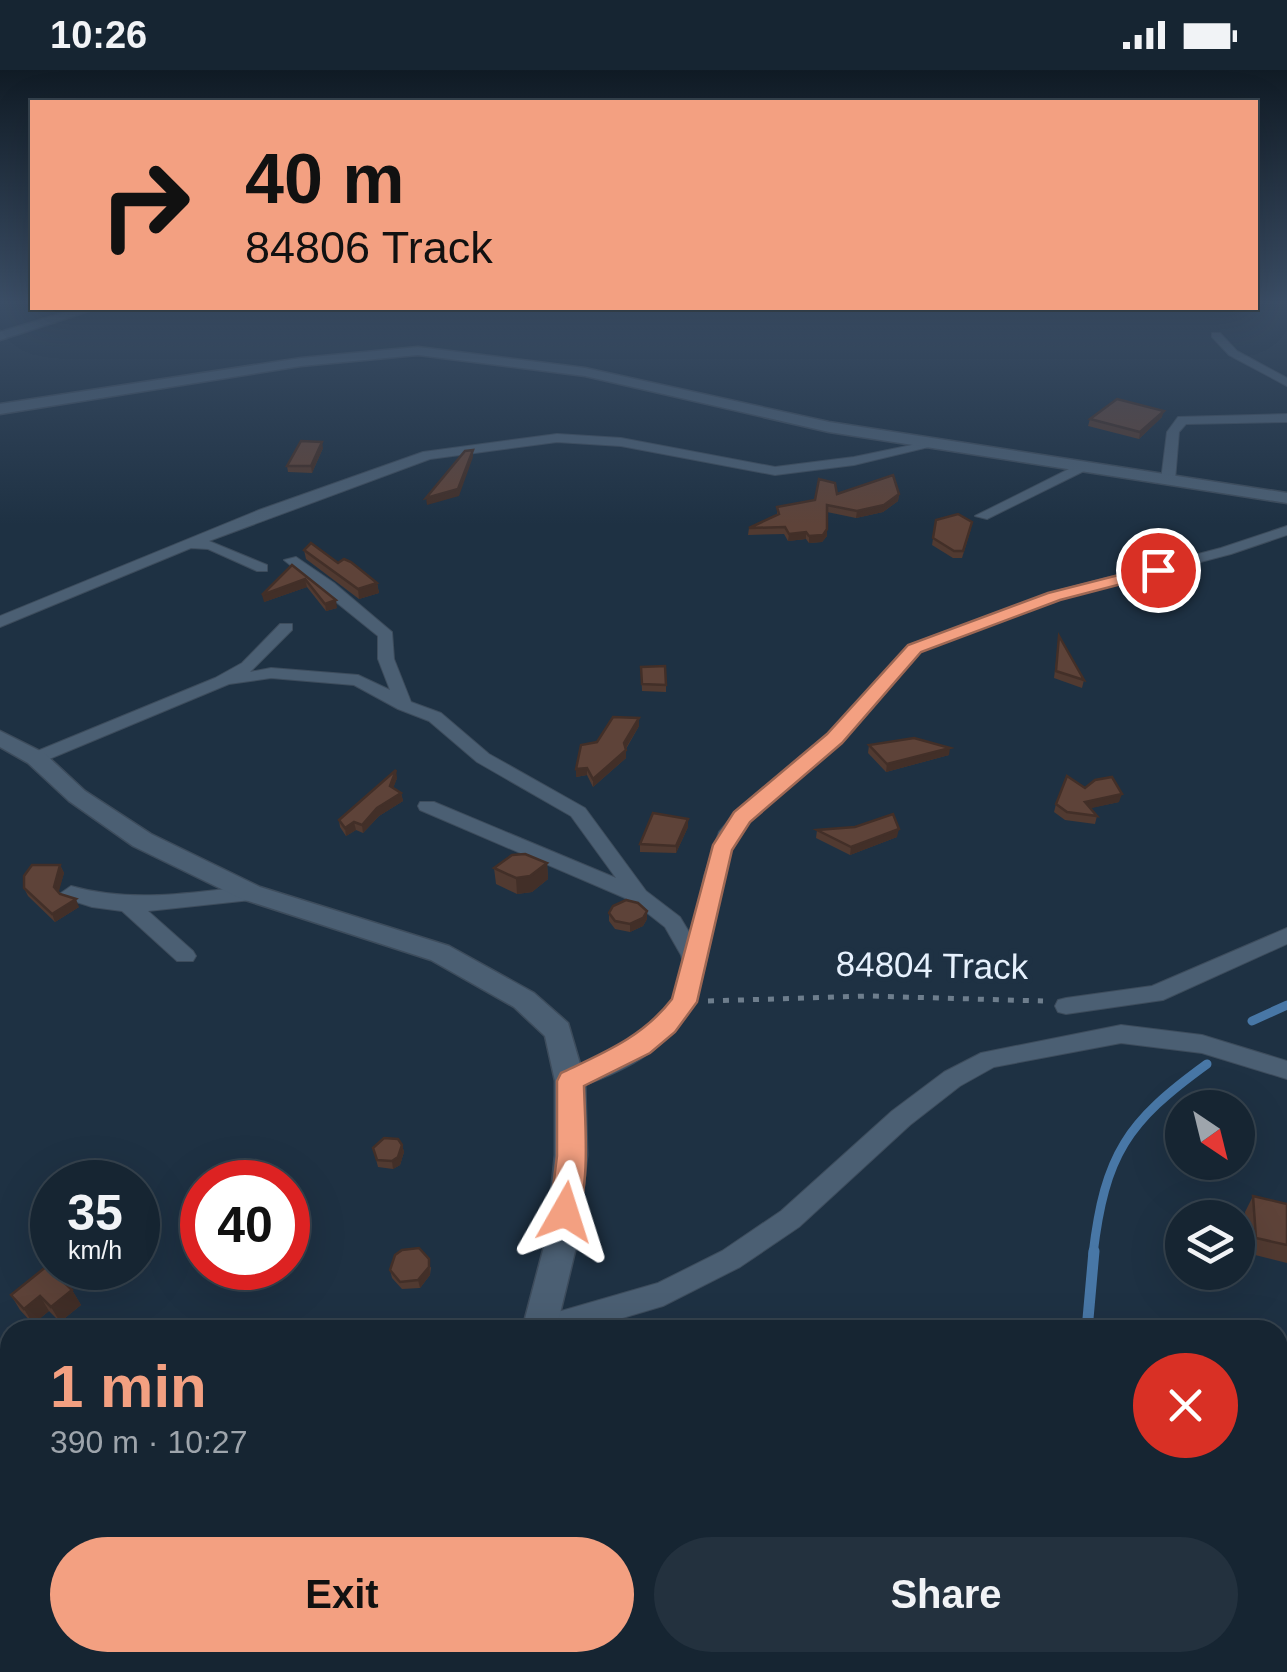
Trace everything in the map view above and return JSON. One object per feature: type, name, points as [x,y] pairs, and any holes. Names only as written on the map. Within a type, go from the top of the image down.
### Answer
[{"type":"street","points":[[1,413],[215,376]]},
{"type":"street","points":[[603,376],[829,427],[1287,498]]},
{"type":"street","points":[[1168,480],[1173,432],[1182,420],[1287,418]]},
{"type":"street","points":[[0,622],[187,545],[428,454],[558,438],[622,442],[775,471],[931,444]]},
{"type":"street","points":[[982,516],[1079,468]]},
{"type":"street","points":[[570,1081],[641,1046],[666,1025],[684,1002],[726,836],[742,817],[852,721],[914,648],[1054,596],[1226,551],[1287,530]]},
{"type":"street","points":[[187,545],[210,545],[262,568]]},
{"type":"street","points":[[291,560],[386,634],[386,660],[404,705]]},
{"type":"street","points":[[36,758],[220,682],[248,666],[286,628]]},
{"type":"street","points":[[220,682],[271,673],[358,680],[436,717],[482,758],[578,812],[639,896]]},
{"type":"street","points":[[0,738],[36,758],[77,796],[142,840],[252,894],[440,953],[524,1000],[558,1030],[570,1081],[571,1156],[562,1240],[542,1320]]},
{"type":"street","points":[[427,806],[639,896],[673,922],[692,956],[693,968]]},
{"type":"street","points":[[71,893],[93,902],[128,905],[252,894]]},
{"type":"street","points":[[128,905],[186,956]]},
{"type":"street","points":[[1066,1006],[1156,994],[1287,936]]},
{"type":"street","points":[[573,1320],[663,1294],[730,1259],[790,1219],[901,1118],[952,1080],[989,1059],[1121,1034],[1202,1044],[1287,1070]]},
{"type":"path","name":"84804 Track","points":[[684,1002],[869,996],[1034,1000],[1066,1006]]},
{"type":"building","points":[[1117,399],[1164,411],[1140,432],[1090,419]]},
{"type":"building","points":[[301,441],[322,442],[311,466],[287,466]]},
{"type":"building","points":[[473,450],[458,489],[426,498],[465,451]]},
{"type":"building","points":[[893,475],[899,494],[884,505],[857,511],[827,505],[827,529],[823,535],[789,534],[785,527],[749,528],[779,514],[777,507],[815,500],[819,479],[835,483],[837,494]]},
{"type":"building","points":[[958,514],[972,522],[963,551],[954,551],[933,538],[936,520]]},
{"type":"building","points":[[311,543],[338,563],[344,559],[351,562],[377,583],[358,589],[304,550]]},
{"type":"building","points":[[292,565],[336,600],[325,604],[305,579],[262,595]]},
{"type":"building","points":[[1059,636],[1084,680],[1056,671]]},
{"type":"building","points":[[665,666],[666,685],[642,684],[641,667]]},
{"type":"building","points":[[613,717],[639,718],[624,743],[626,750],[593,779],[587,768],[576,769],[581,745],[597,742]]},
{"type":"building","points":[[914,738],[950,748],[887,764],[869,745]]},
{"type":"building","points":[[396,770],[390,786],[401,793],[377,808],[362,825],[354,822],[345,828],[339,820]]},
{"type":"building","points":[[1067,776],[1085,788],[1095,780],[1112,777],[1122,794],[1085,802],[1097,816],[1067,812],[1056,804]]},
{"type":"building","points":[[653,813],[688,819],[676,846],[640,844]]},
{"type":"building","points":[[893,814],[899,829],[851,847],[817,830],[855,827]]},
{"type":"building","points":[[525,854],[547,863],[530,876],[516,878],[494,868],[512,855]]},
{"type":"building","points":[[32,865],[60,865],[54,887],[60,894],[76,899],[52,914],[24,888],[24,876]]},
{"type":"building","points":[[626,900],[647,911],[643,918],[630,924],[615,921],[609,913],[613,906]]},
{"type":"building","points":[[384,1138],[398,1139],[402,1145],[392,1161],[377,1160],[373,1148]]},
{"type":"building","points":[[1253,1196],[1287,1204],[1287,1245],[1256,1238]]},
{"type":"building","points":[[419,1248],[429,1259],[429,1267],[418,1280],[400,1282],[390,1270],[395,1255]]},
{"type":"building","points":[[30,1280],[30,1290],[72,1290],[51,1307],[40,1296],[24,1309],[11,1295]]},
{"type":"waterway","points":[[1252,1021],[1287,1005]]},
{"type":"waterway","points":[[1093,1254],[1105,1190],[1125,1143],[1157,1104],[1207,1064]]},
{"type":"waterway","points":[[1088,1320],[1094,1251]]},
{"type":"route","points":[[565,1212],[571,1156],[570,1081],[641,1046],[666,1025],[684,1002],[720,850],[742,817],[834,739],[914,648],[1054,596],[1158,570]]}]
